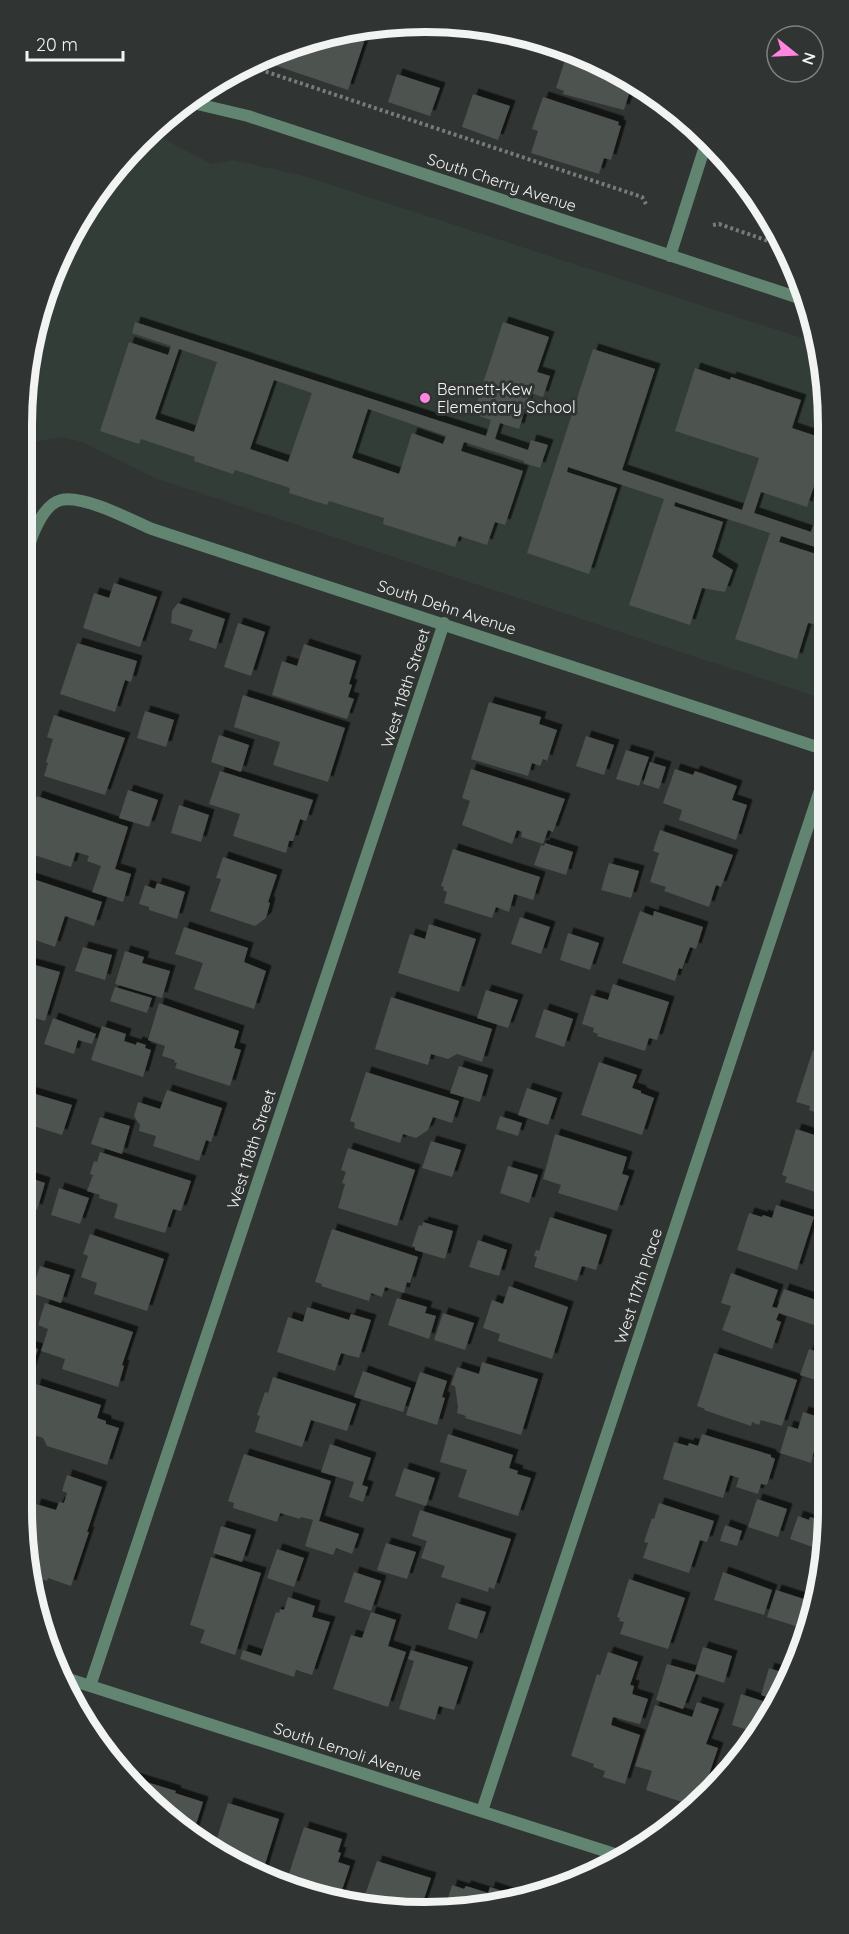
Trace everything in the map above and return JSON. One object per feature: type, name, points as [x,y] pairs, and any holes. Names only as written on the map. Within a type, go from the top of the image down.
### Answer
[{"type":"street","name":"South Cherry Avenue","points":[[198,104],[248,116],[797,297]]},
{"type":"street","points":[[670,256],[704,149]]},
{"type":"street","name":"South Dehn Avenue","points":[[32,536],[43,513],[59,500],[80,499],[152,529],[818,747]]},
{"type":"street","name":"West 118th Street","points":[[90,1686],[444,623]]},
{"type":"street","name":"West 117th Place","points":[[482,1811],[818,795]]},
{"type":"street","name":"South Lemoli Avenue","points":[[70,1680],[614,1854]]},
{"type":"path","points":[[258,69],[642,197],[646,204]]},
{"type":"path","points":[[713,225],[719,224],[773,242]]},
{"type":"shaded area","name":"Bennett-Kew Elementary School","points":[[159,135],[212,164],[234,160],[304,176],[808,340],[814,373],[818,424],[818,697],[155,478],[82,442],[62,437],[33,442],[32,399],[39,348],[61,274],[98,206],[129,165]]},
{"type":"building","points":[[359,37],[365,39],[348,90],[269,63],[323,45]]},
{"type":"building","points":[[566,58],[630,90],[624,110],[563,94],[564,91],[556,88]]},
{"type":"building","points":[[397,74],[440,88],[430,116],[388,102]]},
{"type":"building","points":[[473,94],[510,106],[498,140],[462,127]]},
{"type":"building","points":[[543,97],[619,122],[618,125],[621,126],[611,160],[604,158],[599,174],[531,153],[538,131],[532,129]]},
{"type":"building","points":[[135,322],[486,436],[491,420],[473,414],[503,322],[549,337],[537,372],[550,376],[543,397],[530,393],[519,429],[500,423],[495,439],[528,450],[531,440],[548,445],[540,468],[464,442],[461,451],[523,471],[505,525],[495,522],[487,545],[459,536],[455,547],[383,524],[384,518],[329,501],[327,505],[289,493],[290,488],[235,470],[233,474],[194,461],[195,457],[141,439],[139,444],[100,431],[129,342],[168,355],[171,346],[132,333]],"holes":[[[179,349],[217,362],[194,432],[155,419]],[[274,380],[312,393],[288,462],[250,449]],[[368,409],[446,436],[443,444],[412,433],[399,474],[352,458]]]},
{"type":"building","points":[[593,349],[655,369],[622,470],[742,510],[759,458],[675,431],[695,368],[801,400],[792,428],[818,437],[818,474],[807,507],[761,492],[754,513],[811,532],[818,511],[818,548],[781,536],[779,542],[818,555],[818,625],[808,623],[797,659],[735,639],[770,533],[675,502],[674,506],[723,522],[712,557],[733,570],[725,592],[702,588],[690,625],[629,605],[664,499],[568,467],[567,472],[617,488],[589,574],[527,553]]},
{"type":"building","points":[[114,583],[157,597],[140,647],[83,628],[94,593],[109,598]]},
{"type":"building","points":[[178,603],[225,619],[216,649],[189,640],[193,630],[171,623],[172,611]]},
{"type":"building","points":[[238,623],[265,632],[251,676],[224,667]]},
{"type":"building","points":[[77,643],[137,661],[131,682],[125,680],[115,712],[60,694]]},
{"type":"building","points":[[304,644],[356,661],[349,684],[352,685],[348,697],[354,699],[347,719],[272,695],[282,661],[297,666]]},
{"type":"building","points":[[243,695],[345,728],[328,782],[273,765],[280,742],[234,727]]},
{"type":"building","points":[[489,702],[541,717],[539,724],[557,730],[547,761],[543,759],[540,766],[532,763],[528,776],[471,759]]},
{"type":"building","points":[[145,711],[174,720],[166,747],[137,738]]},
{"type":"building","points":[[54,715],[125,738],[105,795],[44,776],[53,739],[47,737]]},
{"type":"building","points":[[219,735],[249,745],[241,772],[211,762]]},
{"type":"building","points":[[586,736],[614,745],[604,775],[576,766]]},
{"type":"building","points":[[626,750],[649,757],[639,786],[616,779]]},
{"type":"building","points":[[650,762],[666,767],[659,789],[643,784]]},
{"type":"building","points":[[471,769],[565,799],[553,832],[548,830],[543,844],[521,837],[522,832],[517,830],[512,844],[462,825],[470,801],[462,798]]},
{"type":"building","points":[[675,769],[693,775],[695,771],[737,786],[732,800],[747,805],[736,840],[679,820],[682,810],[663,803]]},
{"type":"building","points":[[220,771],[313,800],[306,821],[300,819],[293,841],[289,841],[286,853],[233,836],[240,814],[209,804]]},
{"type":"building","points":[[128,790],[158,800],[149,827],[119,818]]},
{"type":"building","points":[[37,796],[128,827],[115,869],[131,874],[123,902],[92,892],[101,866],[87,861],[89,856],[76,852],[71,867],[32,854],[32,812]]},
{"type":"building","points":[[179,805],[209,815],[201,842],[171,833]]},
{"type":"building","points":[[660,830],[733,855],[721,887],[716,885],[709,907],[664,891],[666,887],[650,882],[659,853],[653,851]]},
{"type":"building","points":[[545,843],[573,852],[566,875],[534,865],[541,845],[544,846]]},
{"type":"building","points":[[453,849],[540,877],[533,900],[514,894],[509,912],[496,907],[492,918],[444,903],[447,892],[441,886]]},
{"type":"building","points":[[223,857],[277,875],[268,902],[270,903],[266,918],[255,926],[210,911],[221,879],[216,878]]},
{"type":"building","points":[[609,863],[639,871],[631,898],[601,890]]},
{"type":"building","points":[[32,879],[102,902],[94,926],[65,916],[55,947],[32,939]]},
{"type":"building","points":[[157,883],[185,892],[177,919],[149,910],[149,907],[139,904],[145,885],[155,889]]},
{"type":"building","points":[[640,911],[653,916],[654,911],[703,927],[696,949],[690,947],[675,981],[622,963]]},
{"type":"building","points":[[520,917],[550,927],[541,954],[511,944]]},
{"type":"building","points":[[429,924],[476,939],[459,992],[398,973],[410,934],[425,939]]},
{"type":"building","points":[[184,927],[248,948],[244,962],[266,971],[254,1009],[194,989],[203,963],[175,954]]},
{"type":"building","points":[[568,933],[599,943],[590,970],[560,960]]},
{"type":"building","points":[[83,947],[112,955],[105,980],[75,971]]},
{"type":"building","points":[[125,951],[144,957],[142,963],[170,971],[162,998],[115,984]]},
{"type":"building","points":[[32,964],[60,972],[45,1021],[32,1017]]},
{"type":"building","points":[[613,984],[669,1002],[657,1040],[649,1038],[645,1051],[597,1036],[598,1034],[593,1032],[594,1028],[582,1024],[591,995],[608,1000]]},
{"type":"building","points":[[115,987],[152,998],[147,1013],[110,1001]]},
{"type":"building","points":[[486,990],[518,1000],[508,1028],[477,1018]]},
{"type":"building","points":[[391,997],[492,1029],[482,1062],[457,1054],[448,1059],[431,1054],[428,1065],[375,1049]]},
{"type":"building","points":[[159,1003],[239,1031],[234,1048],[241,1050],[230,1086],[175,1068],[177,1063],[174,1062],[175,1060],[162,1056],[165,1046],[148,1040]]},
{"type":"building","points":[[544,1009],[573,1019],[564,1047],[535,1037]]},
{"type":"building","points":[[53,1018],[96,1034],[92,1044],[78,1040],[74,1054],[44,1044]]},
{"type":"building","points":[[102,1026],[126,1034],[124,1041],[146,1045],[145,1048],[151,1050],[143,1077],[91,1060]]},
{"type":"building","points":[[813,1050],[818,1052],[818,1113],[809,1110],[810,1106],[796,1102]]},
{"type":"building","points":[[599,1062],[637,1075],[632,1088],[654,1098],[642,1135],[581,1115]]},
{"type":"building","points":[[459,1066],[488,1075],[480,1102],[450,1093]]},
{"type":"building","points":[[366,1072],[459,1101],[452,1123],[433,1117],[428,1130],[416,1138],[403,1134],[400,1143],[354,1128],[355,1123],[350,1121]]},
{"type":"building","points":[[527,1088],[557,1098],[548,1125],[518,1115]]},
{"type":"building","points":[[167,1090],[222,1108],[211,1142],[206,1140],[199,1161],[153,1146],[156,1136],[139,1131],[140,1125],[134,1116],[138,1102],[160,1109]]},
{"type":"building","points":[[32,1093],[72,1105],[62,1135],[32,1125]]},
{"type":"building","points":[[500,1116],[522,1123],[518,1136],[496,1129]]},
{"type":"building","points":[[100,1117],[130,1126],[122,1154],[91,1144]]},
{"type":"building","points":[[796,1129],[818,1136],[818,1193],[785,1182],[787,1177],[782,1175]]},
{"type":"building","points":[[555,1134],[627,1157],[622,1174],[629,1176],[617,1211],[558,1193],[561,1185],[543,1179]]},
{"type":"building","points":[[431,1141],[461,1150],[452,1177],[422,1168]]},
{"type":"building","points":[[348,1148],[415,1170],[397,1226],[338,1208],[346,1172],[341,1170]]},
{"type":"building","points":[[100,1152],[191,1181],[181,1211],[173,1209],[165,1233],[114,1218],[118,1204],[99,1198],[100,1195],[87,1191],[93,1175],[90,1174],[94,1161],[97,1162]]},
{"type":"building","points":[[508,1166],[538,1175],[529,1203],[500,1193]]},
{"type":"building","points":[[32,1179],[45,1183],[37,1210],[32,1208]]},
{"type":"building","points":[[59,1188],[89,1198],[80,1224],[51,1215]]},
{"type":"building","points":[[776,1205],[814,1217],[797,1270],[737,1250],[749,1213],[772,1218]]},
{"type":"building","points":[[550,1217],[607,1235],[596,1270],[582,1266],[577,1281],[534,1267],[537,1257],[534,1256],[536,1250],[539,1251]]},
{"type":"building","points":[[423,1222],[453,1231],[445,1259],[415,1250],[412,1246],[419,1225],[422,1226]]},
{"type":"building","points":[[332,1229],[418,1257],[410,1283],[407,1282],[404,1293],[385,1287],[382,1297],[371,1293],[369,1301],[315,1282]]},
{"type":"building","points":[[90,1234],[164,1259],[147,1311],[94,1294],[97,1283],[81,1277],[88,1256],[83,1254]]},
{"type":"building","points":[[478,1240],[507,1250],[499,1276],[469,1267]]},
{"type":"building","points":[[40,1266],[70,1275],[61,1303],[32,1293]]},
{"type":"building","points":[[731,1273],[778,1290],[772,1307],[777,1308],[784,1289],[818,1301],[818,1323],[817,1326],[779,1313],[776,1320],[781,1322],[772,1349],[722,1330],[731,1306],[721,1303]]},
{"type":"building","points":[[509,1286],[568,1307],[552,1359],[498,1341],[500,1334],[483,1328],[492,1300],[503,1304]]},
{"type":"building","points":[[397,1298],[427,1307],[425,1313],[436,1316],[429,1339],[388,1325]]},
{"type":"building","points":[[45,1303],[133,1332],[122,1365],[124,1366],[118,1387],[62,1369],[65,1359],[41,1351],[48,1329],[38,1325]]},
{"type":"building","points":[[307,1307],[349,1320],[351,1314],[371,1320],[359,1358],[341,1353],[335,1371],[277,1352],[288,1317],[303,1322]]},
{"type":"building","points":[[443,1313],[474,1323],[465,1350],[434,1340]]},
{"type":"building","points":[[32,1347],[38,1349],[32,1367]]},
{"type":"building","points":[[809,1349],[818,1352],[818,1381],[800,1375]]},
{"type":"building","points":[[714,1353],[797,1380],[782,1426],[761,1420],[759,1425],[752,1422],[751,1426],[697,1406]]},
{"type":"building","points":[[482,1362],[538,1379],[521,1435],[465,1418],[466,1416],[457,1413],[455,1386],[451,1385],[457,1367],[479,1374]]},
{"type":"building","points":[[363,1371],[411,1388],[403,1412],[354,1397]]},
{"type":"building","points":[[420,1372],[447,1381],[442,1397],[445,1398],[437,1425],[406,1415]]},
{"type":"building","points":[[273,1377],[356,1404],[347,1431],[311,1420],[302,1447],[255,1432],[260,1416],[257,1415]]},
{"type":"building","points":[[36,1384],[101,1405],[97,1418],[119,1428],[107,1465],[47,1446],[43,1438],[32,1434],[32,1398]]},
{"type":"building","points":[[803,1412],[818,1417],[818,1434],[811,1463],[780,1453],[788,1426],[798,1429]]},
{"type":"building","points":[[448,1434],[513,1455],[509,1468],[518,1471],[517,1474],[531,1478],[518,1516],[458,1497],[467,1470],[440,1462]]},
{"type":"building","points":[[702,1434],[771,1455],[775,1459],[767,1485],[761,1484],[758,1494],[736,1487],[739,1478],[730,1475],[723,1498],[663,1479],[674,1442],[698,1446]]},
{"type":"building","points":[[330,1444],[371,1458],[362,1485],[368,1487],[363,1502],[349,1497],[354,1482],[321,1472]]},
{"type":"building","points":[[244,1454],[331,1481],[319,1521],[359,1534],[352,1554],[336,1548],[333,1555],[305,1546],[313,1520],[280,1513],[277,1522],[233,1508],[234,1503],[228,1501]]},
{"type":"building","points":[[404,1468],[435,1478],[426,1506],[395,1496]]},
{"type":"building","points":[[67,1475],[102,1487],[71,1586],[48,1578],[47,1581],[38,1578],[32,1535],[32,1515],[36,1504],[56,1510],[59,1502],[64,1503],[67,1493],[62,1491]]},
{"type":"building","points":[[757,1499],[787,1509],[778,1537],[748,1527]]},
{"type":"building","points":[[659,1503],[714,1521],[707,1542],[700,1540],[689,1573],[643,1558],[648,1543],[644,1542]]},
{"type":"building","points":[[420,1510],[511,1539],[494,1589],[489,1587],[488,1592],[441,1577],[445,1566],[421,1558],[427,1541],[412,1536]]},
{"type":"building","points":[[798,1516],[809,1520],[810,1517],[818,1519],[815,1548],[790,1539]]},
{"type":"building","points":[[725,1525],[742,1531],[737,1546],[720,1541]]},
{"type":"building","points":[[221,1526],[251,1535],[242,1562],[213,1553]]},
{"type":"building","points":[[386,1543],[416,1552],[407,1579],[377,1570]]},
{"type":"building","points":[[277,1549],[304,1558],[294,1587],[267,1578]]},
{"type":"building","points":[[211,1557],[261,1573],[235,1655],[200,1643],[205,1630],[190,1625]]},
{"type":"building","points":[[354,1572],[381,1581],[371,1611],[344,1602]]},
{"type":"building","points":[[723,1572],[772,1590],[764,1615],[714,1600]]},
{"type":"building","points":[[629,1579],[685,1598],[668,1649],[620,1634],[624,1622],[619,1621],[620,1618],[617,1617]]},
{"type":"building","points":[[776,1590],[807,1600],[799,1627],[767,1617]]},
{"type":"building","points":[[288,1597],[315,1606],[312,1617],[330,1622],[312,1675],[296,1670],[294,1677],[240,1659],[243,1650],[261,1656],[276,1612],[279,1613],[280,1609],[284,1610]]},
{"type":"building","points":[[456,1603],[486,1612],[477,1639],[448,1629]]},
{"type":"building","points":[[371,1612],[396,1620],[388,1646],[406,1652],[388,1707],[333,1689],[351,1635],[362,1638]]},
{"type":"building","points":[[703,1647],[732,1656],[724,1683],[696,1674],[683,1709],[656,1700],[667,1664],[695,1672]]},
{"type":"building","points":[[411,1650],[468,1667],[454,1710],[439,1706],[435,1720],[399,1709],[414,1661],[408,1659]]},
{"type":"building","points":[[608,1652],[638,1662],[630,1685],[634,1686],[632,1694],[648,1699],[640,1724],[613,1717],[611,1725],[640,1735],[625,1784],[603,1777],[605,1771],[593,1767],[594,1764],[571,1756],[597,1674],[600,1675]]},
{"type":"building","points":[[769,1668],[782,1672],[769,1698],[761,1695]]},
{"type":"building","points":[[741,1694],[767,1702],[749,1730],[732,1725]]},
{"type":"building","points":[[697,1702],[719,1709],[706,1744],[718,1748],[706,1783],[686,1803],[646,1790],[652,1771],[635,1766],[655,1705],[692,1717]]},
{"type":"building","points":[[140,1780],[176,1791],[175,1793],[203,1802],[195,1828],[165,1805]]},
{"type":"building","points":[[228,1803],[279,1819],[264,1868],[216,1842]]},
{"type":"building","points":[[304,1827],[342,1839],[338,1862],[350,1866],[341,1893],[288,1878]]},
{"type":"building","points":[[377,1861],[431,1878],[423,1902],[399,1902],[364,1898]]},
{"type":"building","points":[[452,1885],[464,1889],[466,1886],[488,1893],[490,1887],[509,1893],[476,1899],[447,1902]]},
{"type":"place","name":"Bennett-Kew Elementary School","points":[[425,398]]}]
